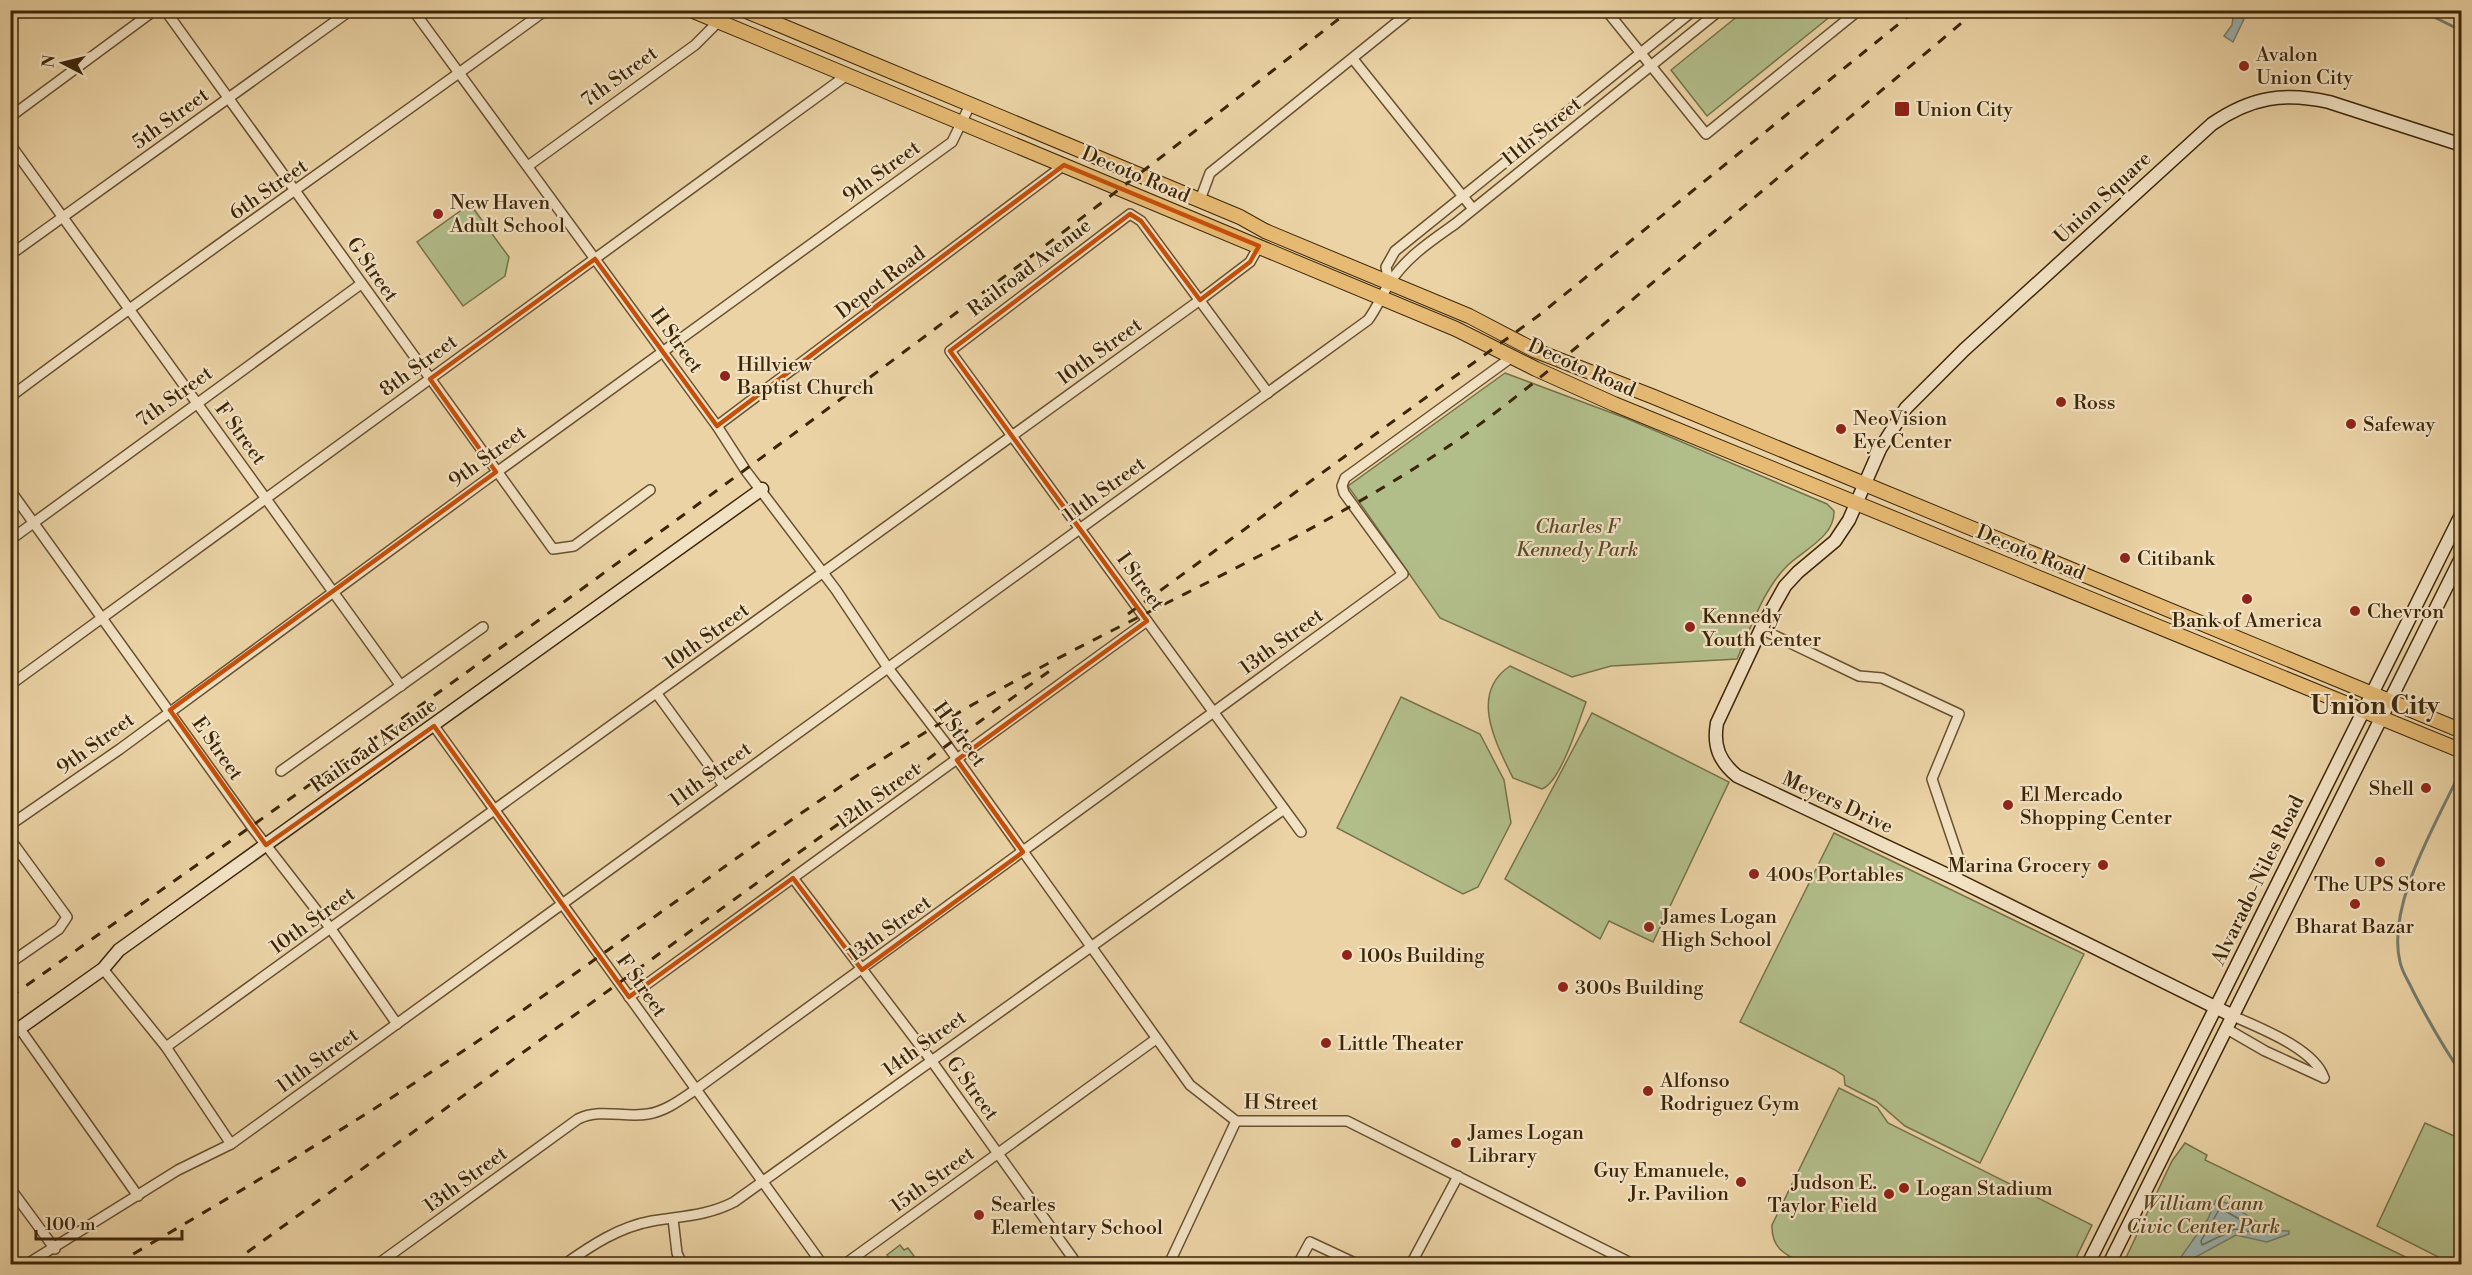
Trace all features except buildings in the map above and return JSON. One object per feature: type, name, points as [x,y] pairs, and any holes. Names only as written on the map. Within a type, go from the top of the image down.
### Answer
[{"type":"main road","name":"Decoto Road","points":[[692,10],[722,16],[847,75],[1456,329],[1614,404],[1858,501],[2462,751]]},
{"type":"main road","name":"Decoto Road","points":[[744,10],[1200,200],[1265,231],[1469,316],[1534,350],[1575,368],[1640,391],[2462,731]]},
{"type":"main road","points":[[2042,577],[2065,581],[2128,607],[2144,600]]},
{"type":"main road","points":[[2138,617],[2149,614],[2197,634],[2212,629]]},
{"type":"street","points":[[10,117],[155,10]]},
{"type":"street","name":"G Street","points":[[165,10],[553,549],[574,546],[650,490]]},
{"type":"street","name":"5th Street","points":[[10,255],[351,10]]},
{"type":"street","name":"H Street","points":[[413,10],[717,426],[746,471],[762,489],[823,572],[888,668],[957,760],[1190,1085],[1236,1121],[1347,1121],[1633,1264]]},
{"type":"street","name":"6th Street","points":[[10,397],[129,308],[296,191],[546,10]]},
{"type":"street","points":[[1200,200],[1210,173],[1412,10]]},
{"type":"street","points":[[1606,10],[1706,134],[1859,10]]},
{"type":"street","name":"11th Street","points":[[1389,283],[1386,267],[1395,251],[1694,10]]},
{"type":"street","name":"11th Street","points":[[27,1264],[178,1170],[231,1144],[1368,320],[1383,298],[1389,283],[1423,247],[1720,10]]},
{"type":"street","name":"7th Street","points":[[528,166],[695,45],[722,16]]},
{"type":"street","points":[[1353,58],[1473,209]]},
{"type":"street","name":"8th Street","points":[[10,685],[847,75]]},
{"type":"street","name":"Union Square","points":[[1858,501],[1887,434],[1914,399],[2170,161],[2228,113],[2246,104],[2265,99],[2307,97],[2462,145]]},
{"type":"street","name":"9th Street","points":[[10,825],[952,142],[970,105]]},
{"type":"street","name":"F Street","points":[[10,144],[401,686]]},
{"type":"street","name":"Depot Road","points":[[717,426],[1064,165]]},
{"type":"street","name":"Railroad Avenue","points":[[951,351],[1130,214],[1142,221],[1200,300]]},
{"type":"street","name":"10th Street","points":[[166,1047],[1200,300],[1250,262],[1258,246]]},
{"type":"street","name":"7th Street","points":[[10,540],[361,284]]},
{"type":"street","points":[[1200,300],[1268,393]]},
{"type":"street","name":"I Street","points":[[951,351],[1301,832]]},
{"type":"street","name":"13th Street","points":[[378,1264],[578,1119],[596,1113],[645,1114],[656,1112],[695,1090],[1403,574],[1344,493],[1342,486],[1345,478],[1512,357]]},
{"type":"street","name":"Railroad Avenue","points":[[15,1032],[103,969],[119,950],[762,489]]},
{"type":"street","name":"E Street","points":[[10,490],[266,845],[331,929],[397,1024]]},
{"type":"street","name":"Meyers Drive","points":[[1858,501],[1849,520],[1834,541],[1785,586],[1761,629],[1717,723],[1715,745],[1726,767],[1737,776],[1956,879],[2233,1016]]},
{"type":"street","name":"Alvarado-Niles Road","points":[[2088,1264],[2462,513]]},
{"type":"street","name":"Alvarado-Niles Road","points":[[2109,1264],[2462,556]]},
{"type":"street","name":"12th Street","points":[[630,997],[1147,621]]},
{"type":"street","points":[[281,771],[483,627]]},
{"type":"street","points":[[1761,629],[1859,676],[1882,678],[1959,714],[1932,779],[1960,862],[1956,879]]},
{"type":"street","points":[[657,694],[724,786]]},
{"type":"street","name":"F Street","points":[[434,726],[761,1183],[822,1264]]},
{"type":"street","name":"14th Street","points":[[565,1264],[607,1236],[652,1221],[692,1217],[722,1208],[761,1183],[1284,809]]},
{"type":"street","points":[[10,838],[67,917],[59,929],[10,963]]},
{"type":"street","name":"G Street","points":[[794,878],[931,1060],[1077,1264]]},
{"type":"street","points":[[103,969],[166,1047],[231,1144]]},
{"type":"street","points":[[2216,1008],[2227,1029],[2265,1051],[2324,1077],[2320,1066],[2281,1038],[2233,1016]]},
{"type":"street","points":[[15,1032],[138,1196]]},
{"type":"street","name":"15th Street","points":[[845,1264],[1156,1039]]},
{"type":"street","points":[[1169,1264],[1236,1121]]},
{"type":"street","points":[[1411,1264],[1458,1176]]},
{"type":"street","points":[[10,1188],[54,1249]]},
{"type":"street","points":[[673,1219],[677,1253],[682,1264]]},
{"type":"street","points":[[1298,1264],[1310,1242],[1357,1264]]},
{"type":"highlighted area","points":[[1064,165],[1259,246],[1250,262],[1200,300],[1141,221],[1130,214],[950,351],[1147,621],[957,760],[1023,852],[862,970],[793,878],[629,997],[434,726],[266,845],[170,710],[496,472],[430,379],[595,259],[717,426]]},
{"type":"green space","points":[[1744,11],[1837,11],[1707,116],[1671,70]]},
{"type":"green space","points":[[470,204],[509,257],[505,276],[463,306],[417,242]]},
{"type":"green space","name":"Charles F Kennedy Park","points":[[1505,373],[1628,419],[1827,504],[1834,511],[1833,520],[1824,535],[1788,565],[1771,585],[1737,659],[1611,666],[1572,677],[1440,618],[1348,486]]},
{"type":"green space","points":[[1510,666],[1586,702],[1574,736],[1556,775],[1542,789],[1513,778],[1500,751],[1490,720],[1488,705],[1490,691],[1497,677]]},
{"type":"green space","points":[[1401,697],[1480,734],[1504,780],[1511,823],[1478,887],[1463,894],[1337,828]]},
{"type":"green space","points":[[1592,713],[1729,782],[1653,942],[1609,921],[1600,939],[1505,879]]},
{"type":"green space","points":[[1834,833],[2084,954],[1980,1163],[1905,1126],[1876,1101],[1845,1085],[1844,1076],[1835,1070],[1740,1022]]},
{"type":"green space","name":"Logan Stadium","points":[[1839,1088],[1877,1107],[1888,1123],[2092,1225],[2073,1264],[1805,1264],[1786,1254],[1774,1240],[1772,1225]]},
{"type":"green space","points":[[2425,1123],[2461,1139],[2461,1264],[2452,1264],[2377,1226]]},
{"type":"green space","name":"William Cann Civic Center Park","points":[[2185,1143],[2207,1155],[2205,1160],[2420,1264],[2123,1264],[2172,1161]]},
{"type":"green space","points":[[900,1245],[904,1250],[908,1248],[914,1256],[908,1264],[894,1264],[887,1255]]},
{"type":"water","points":[[2236,15],[2244,19],[2233,42],[2224,36]]},
{"type":"water","points":[[2216,1200],[2226,1203],[2267,1227],[2289,1231],[2289,1234],[2267,1242],[2236,1235],[2186,1264],[2176,1264],[2208,1219]]},
{"type":"waterway","points":[[2420,10],[2462,31]]},
{"type":"waterway","points":[[2461,770],[2416,864],[2400,915],[2398,939],[2400,962],[2404,973],[2448,1054],[2462,1074]]},
{"type":"railway","points":[[10,997],[519,635],[854,389],[1186,138],[1350,10]]},
{"type":"railway","points":[[1128,614],[1538,316],[1916,10]]},
{"type":"railway","points":[[116,1264],[296,1158],[428,1074],[526,1008],[791,820],[900,748],[1030,673],[1230,571],[1362,500],[1456,441],[1544,374],[1977,10]]},
{"type":"railway","points":[[231,1264],[1055,667]]},
{"type":"place","name":"Avalon Union City","points":[[2244,66]]},
{"type":"place","name":"Union City","points":[[1902,109]]},
{"type":"place","name":"New Haven Adult School","points":[[438,214]]},
{"type":"place","name":"Hillview Baptist Church","points":[[725,376]]},
{"type":"place","name":"Ross","points":[[2061,402]]},
{"type":"place","name":"Safeway","points":[[2351,424]]},
{"type":"place","name":"NeoVision Eye Center","points":[[1841,429]]},
{"type":"place","name":"Citibank","points":[[2125,558]]},
{"type":"place","name":"Bank of America","points":[[2247,599]]},
{"type":"place","name":"Chevron","points":[[2355,611]]},
{"type":"place","name":"Kennedy Youth Center","points":[[1690,627]]},
{"type":"place","name":"Shell","points":[[2426,788]]},
{"type":"place","name":"El Mercado Shopping Center","points":[[2008,805]]},
{"type":"place","name":"The UPS Store","points":[[2380,862]]},
{"type":"place","name":"Marina Grocery","points":[[2103,865]]},
{"type":"place","name":"400s Portables","points":[[1754,874]]},
{"type":"place","name":"Bharat Bazar","points":[[2355,904]]},
{"type":"place","name":"James Logan High School","points":[[1649,927]]},
{"type":"place","name":"100s Building","points":[[1347,955]]},
{"type":"place","name":"300s Building","points":[[1563,987]]},
{"type":"place","name":"Little Theater","points":[[1326,1043]]},
{"type":"place","name":"Alfonso Rodriguez Gym","points":[[1648,1091]]},
{"type":"place","name":"James Logan Library","points":[[1456,1143]]},
{"type":"place","name":"Guy Emanuele, Jr. Pavilion","points":[[1741,1182]]},
{"type":"place","name":"Logan Stadium","points":[[1904,1188]]},
{"type":"place","name":"Judson E. Taylor Field","points":[[1889,1194]]},
{"type":"place","name":"Searles Elementary School","points":[[979,1215]]},
{"type":"district","name":"Union City","points":[[2375,705]]}]
